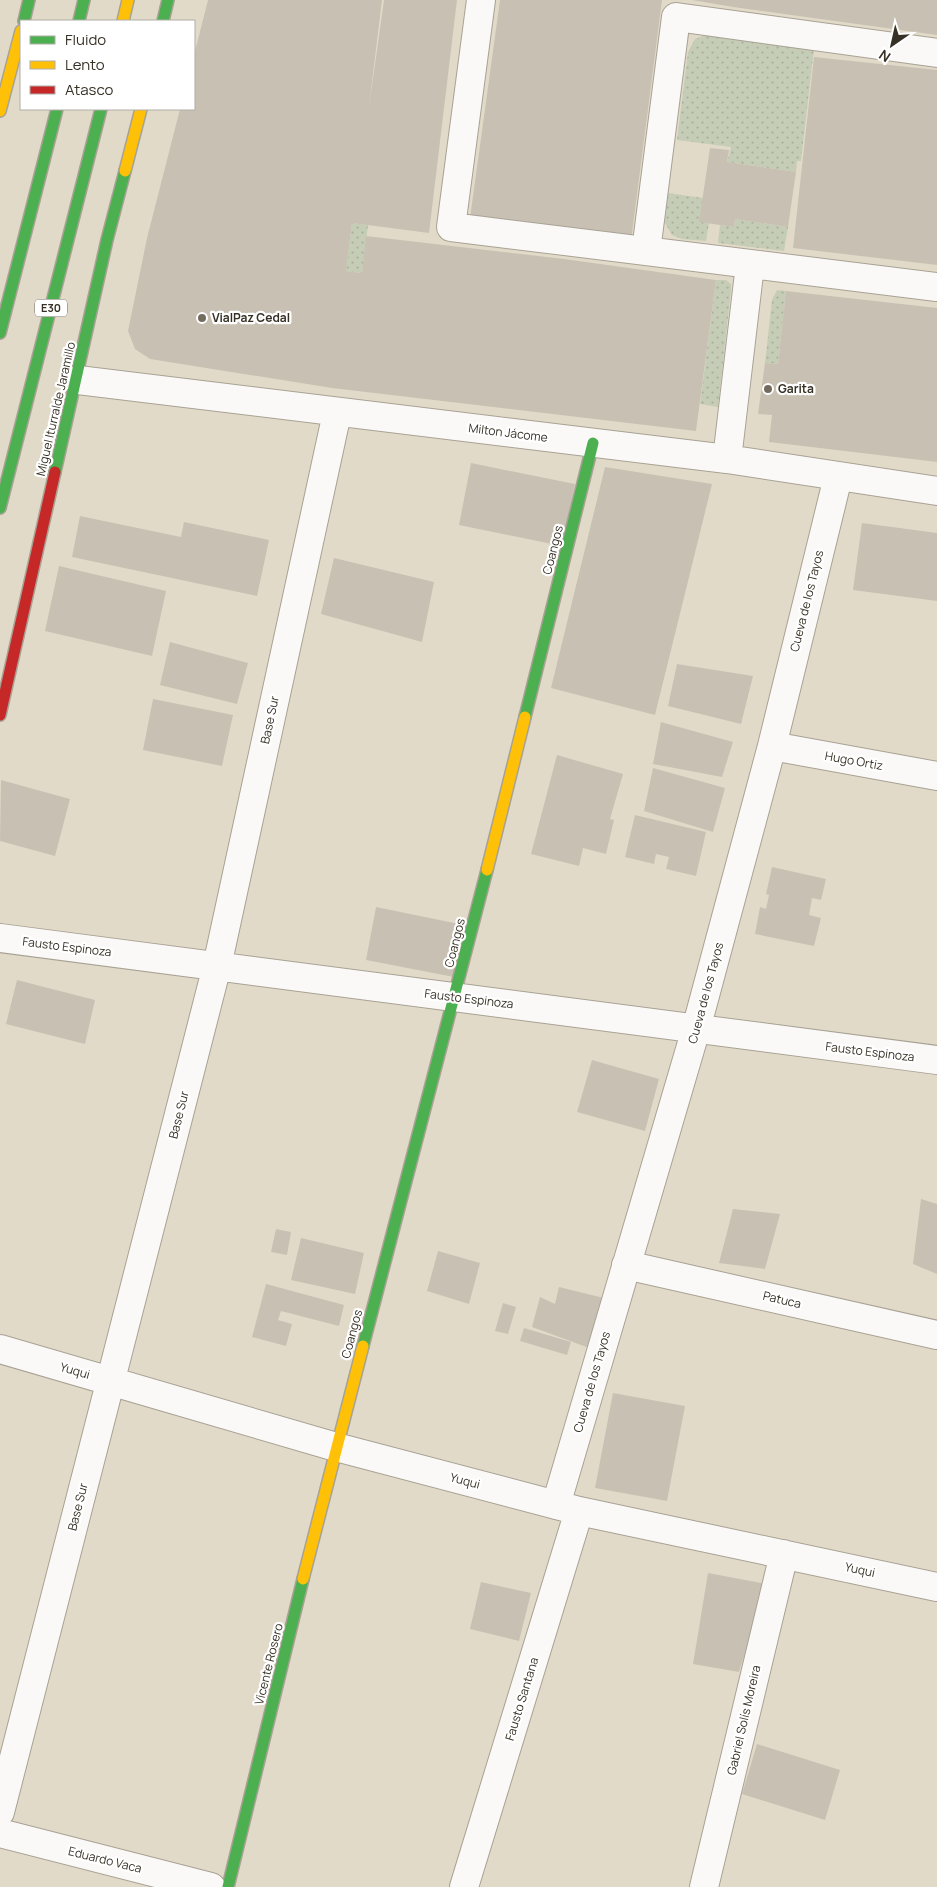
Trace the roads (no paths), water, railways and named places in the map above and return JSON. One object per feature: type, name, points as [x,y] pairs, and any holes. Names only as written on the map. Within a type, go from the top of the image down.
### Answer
[{"type":"street","points":[[24,20],[30,0]]},
{"type":"street","points":[[79,20],[84,0]]},
{"type":"street","points":[[122,20],[128,0]]},
{"type":"street","points":[[163,20],[168,0]]},
{"type":"street","points":[[481,0],[451,228],[937,286]]},
{"type":"street","points":[[646,252],[676,17],[937,53]]},
{"type":"street","points":[[0,111],[20,35]]},
{"type":"street","points":[[0,333],[57,110]]},
{"type":"street","name":"E30","points":[[0,508],[101,110]]},
{"type":"street","name":"Miguel Iturralde Jaramillo","points":[[0,715],[78,380],[107,240],[141,110]]},
{"type":"street","points":[[727,459],[750,265]]},
{"type":"street","name":"Milton Jácome","points":[[78,380],[727,459],[937,491]]},
{"type":"street","name":"Base Sur","points":[[0,1812],[217,966],[337,413]]},
{"type":"street","name":"Coangos","points":[[336,1447],[456,997],[593,443]]},
{"type":"street","name":"Cueva de los Tayos","points":[[568,1508],[626,1265],[696,1029],[772,746],[838,477]]},
{"type":"street","name":"Hugo Ortiz","points":[[772,746],[937,776]]},
{"type":"street","name":"Fausto Espinoza","points":[[0,938],[937,1060]]},
{"type":"street","name":"Patuca","points":[[626,1265],[937,1335]]},
{"type":"street","name":"Yuqui","points":[[0,1349],[336,1447],[568,1508],[937,1586]]},
{"type":"street","name":"Vicente Rosero","points":[[228,1887],[336,1447]]},
{"type":"street","name":"Fausto Santana","points":[[464,1887],[568,1508]]},
{"type":"street","name":"Gabriel Solís Moreira","points":[[704,1887],[784,1554]]},
{"type":"street","name":"Eduardo Vaca","points":[[0,1833],[211,1887]]},
{"type":"place","name":"VialPaz Cedal","points":[[202,318]]},
{"type":"place","name":"Garita","points":[[768,389]]}]
